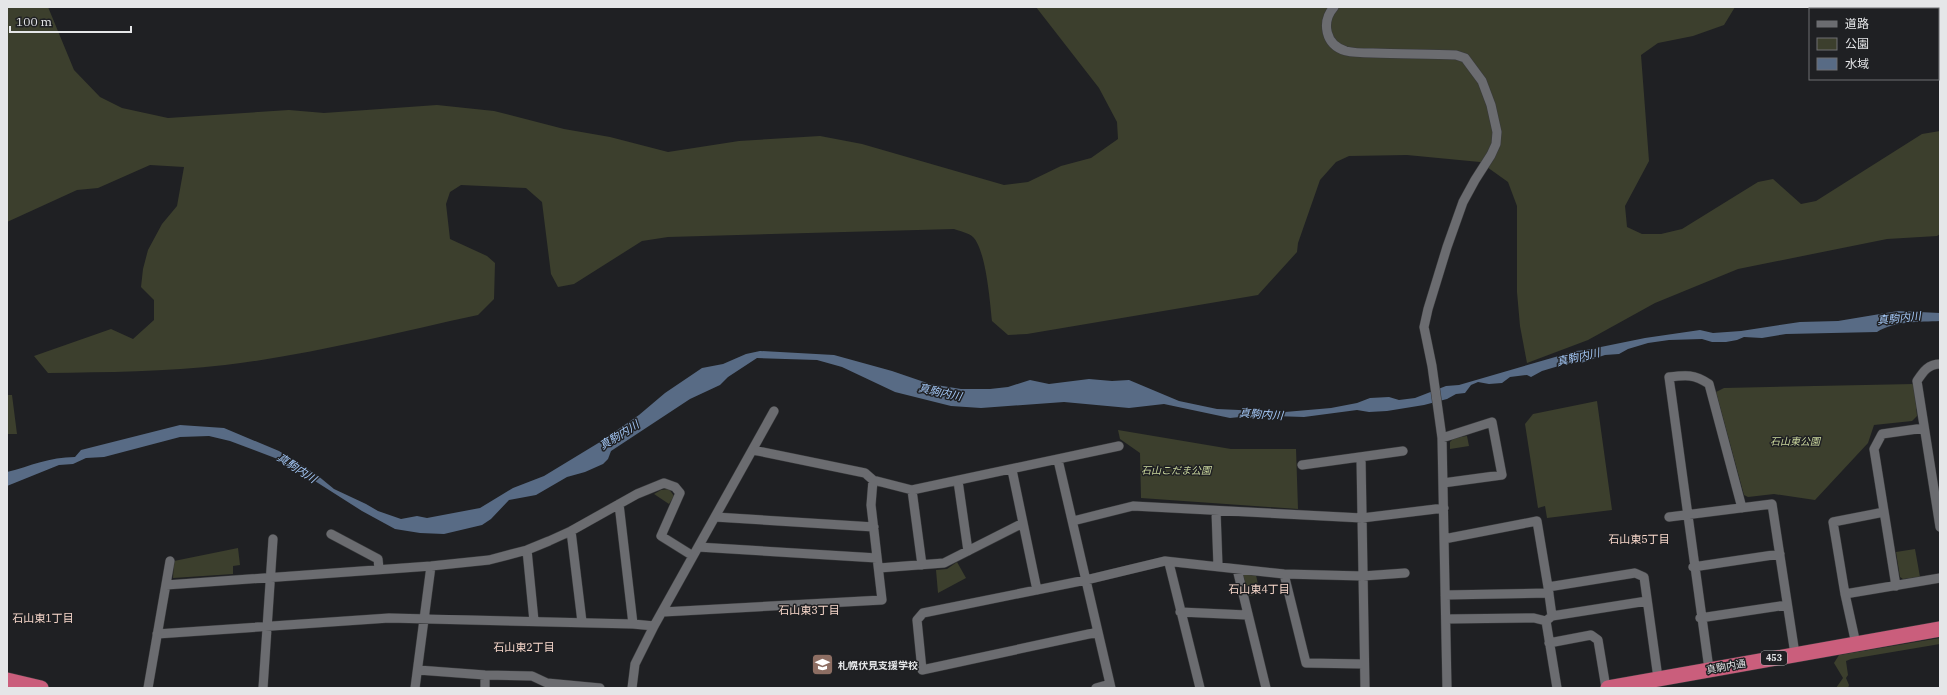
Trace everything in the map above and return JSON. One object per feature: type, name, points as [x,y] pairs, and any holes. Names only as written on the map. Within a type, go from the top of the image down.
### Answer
[{"type":"highway","name":"真駒内通","points":[[1607,688],[1940,629]]},
{"type":"highway","points":[[7,680],[41,688]]},
{"type":"street","points":[[1334,7],[1328,17],[1326,30],[1328,37],[1337,46],[1345,51],[1456,54],[1465,58],[1482,81],[1497,132],[1496,144],[1492,155],[1475,180],[1463,202],[1447,247],[1424,327],[1432,368],[1441,434],[1444,508],[1447,688]]},
{"type":"street","points":[[1940,364],[1934,364],[1924,370],[1917,381],[1940,527]]},
{"type":"street","points":[[1709,670],[1693,567],[1669,377],[1685,375],[1698,377],[1709,384],[1742,508]]},
{"type":"street","points":[[632,688],[635,664],[654,626],[774,411]]},
{"type":"street","points":[[1441,434],[1492,422],[1502,475],[1443,483]]},
{"type":"street","points":[[1896,586],[1874,449],[1882,434],[1924,428]]},
{"type":"street","points":[[753,450],[865,473],[873,480],[912,490],[1120,446]]},
{"type":"street","points":[[1302,465],[1403,451]]},
{"type":"street","points":[[1361,458],[1364,688]]},
{"type":"street","points":[[1058,460],[1111,686],[1096,688]]},
{"type":"street","points":[[1012,470],[1037,590]]},
{"type":"street","points":[[663,612],[882,600],[871,505],[873,480]]},
{"type":"street","points":[[958,481],[968,551]]},
{"type":"street","points":[[166,585],[431,566],[489,560],[527,550],[572,531],[620,504],[659,484],[664,483],[675,487],[680,493],[661,536],[696,551],[878,558]]},
{"type":"street","points":[[912,490],[922,565]]},
{"type":"street","points":[[620,504],[633,624]]},
{"type":"street","points":[[1669,517],[1772,504],[1795,654]]},
{"type":"street","points":[[1073,521],[1133,506],[1362,518],[1444,508]]},
{"type":"street","points":[[1216,511],[1218,566]]},
{"type":"street","points":[[1856,644],[1845,594],[1833,522],[1884,512]]},
{"type":"street","points":[[715,518],[874,528]]},
{"type":"street","points":[[1444,539],[1537,521],[1548,590],[1549,643],[1557,688]]},
{"type":"street","points":[[879,568],[944,563],[1023,523]]},
{"type":"street","points":[[572,531],[582,622]]},
{"type":"street","points":[[331,534],[378,559],[379,569]]},
{"type":"street","points":[[263,688],[273,539]]},
{"type":"street","points":[[527,550],[534,621]]},
{"type":"street","points":[[1693,567],[1780,554]]},
{"type":"street","points":[[148,688],[170,561]]},
{"type":"street","points":[[1098,632],[922,670],[917,620],[923,614],[1086,580],[1165,561],[1169,563],[1218,566],[1284,574],[1363,576],[1405,573]]},
{"type":"street","points":[[1169,563],[1200,688]]},
{"type":"street","points":[[415,688],[431,566]]},
{"type":"street","points":[[1237,569],[1266,688]]},
{"type":"street","points":[[1445,595],[1548,590],[1635,573],[1644,576],[1658,678]]},
{"type":"street","points":[[1284,574],[1306,663],[1364,664]]},
{"type":"street","points":[[1845,594],[1940,578]]},
{"type":"street","points":[[1446,619],[1549,619],[1647,601]]},
{"type":"street","points":[[1700,618],[1787,604]]},
{"type":"street","points":[[1180,612],[1247,615]]},
{"type":"street","points":[[157,634],[389,618],[582,622],[654,626]]},
{"type":"street","points":[[1549,643],[1591,635],[1598,640],[1607,688]]},
{"type":"street","points":[[418,670],[485,675],[532,676],[546,683],[600,688]]},
{"type":"street","points":[[484,688],[485,675]]},
{"type":"green space","points":[[7,7],[48,7],[74,70],[100,97],[122,108],[168,118],[289,110],[324,113],[437,105],[494,111],[564,129],[610,137],[668,152],[739,141],[820,136],[862,144],[1004,185],[1028,182],[1061,166],[1091,158],[1118,139],[1117,122],[1099,88],[1036,7],[1735,7],[1724,25],[1693,36],[1658,43],[1641,55],[1649,161],[1625,206],[1627,227],[1642,234],[1661,234],[1682,229],[1758,182],[1773,179],[1801,204],[1816,201],[1922,134],[1940,131],[1940,234],[1937,236],[1887,239],[1738,269],[1655,303],[1588,340],[1527,363],[1520,326],[1517,292],[1517,206],[1508,182],[1480,162],[1407,155],[1349,156],[1336,162],[1320,180],[1298,243],[1297,252],[1258,295],[1027,334],[1008,335],[992,321],[987,277],[981,253],[977,244],[973,237],[967,233],[954,229],[668,237],[642,241],[574,284],[558,287],[551,274],[542,202],[526,188],[461,185],[450,192],[446,204],[450,239],[487,256],[495,263],[494,299],[478,315],[352,343],[257,361],[181,369],[48,373],[34,356],[111,329],[133,339],[154,320],[154,300],[141,287],[143,269],[148,250],[162,224],[177,206],[184,167],[150,165],[98,188],[77,190],[7,222]]},
{"type":"green space","name":"石山東公園","points":[[1914,384],[1917,416],[1912,421],[1874,425],[1868,443],[1815,500],[1774,494],[1748,497],[1744,495],[1716,392],[1724,388]]},
{"type":"green space","points":[[7,395],[12,395],[17,434],[7,434]]},
{"type":"green space","points":[[1597,401],[1612,510],[1547,518],[1545,506],[1538,508],[1525,424],[1533,414]]},
{"type":"green space","name":"石山こだま公園","points":[[1118,430],[1231,449],[1296,449],[1298,509],[1141,498],[1140,453],[1120,439]]},
{"type":"green space","points":[[1467,436],[1469,446],[1450,449],[1450,442],[1454,438]]},
{"type":"green space","points":[[669,489],[674,496],[669,504],[654,494],[661,490]]},
{"type":"green space","points":[[238,548],[240,565],[233,566],[233,574],[173,578],[174,561]]},
{"type":"green space","points":[[1915,549],[1920,577],[1903,579],[1900,577],[1896,552]]},
{"type":"green space","points":[[957,562],[966,578],[938,593],[936,570],[947,569]]},
{"type":"green space","points":[[1243,575],[1256,575],[1260,594],[1249,596]]},
{"type":"green space","points":[[1940,638],[1940,644],[1846,661],[1848,675],[1846,678],[1849,685],[1848,688],[1836,688],[1843,678],[1834,663],[1839,655]]},
{"type":"water","name":"真駒内川","points":[[1898,311],[1940,313],[1940,321],[1899,324],[1884,328],[1877,332],[1786,334],[1762,338],[1744,337],[1726,342],[1712,342],[1702,339],[1669,340],[1648,343],[1628,349],[1619,354],[1605,355],[1581,363],[1572,362],[1542,371],[1531,377],[1527,375],[1510,377],[1502,383],[1489,384],[1478,382],[1471,385],[1465,393],[1456,394],[1447,399],[1424,405],[1387,411],[1369,412],[1357,410],[1304,417],[1262,417],[1257,415],[1243,415],[1240,417],[1230,418],[1164,404],[1129,408],[1064,402],[981,408],[951,406],[895,392],[842,367],[817,360],[757,358],[728,377],[720,385],[690,399],[611,451],[608,459],[603,464],[585,472],[567,477],[536,495],[509,500],[491,519],[482,525],[444,534],[420,533],[395,529],[362,511],[296,469],[275,458],[230,441],[209,436],[180,437],[104,457],[86,458],[73,464],[59,465],[7,486],[7,472],[57,458],[75,457],[81,450],[180,425],[224,428],[279,451],[317,475],[334,489],[378,511],[401,519],[417,516],[427,518],[480,508],[513,488],[544,476],[600,442],[639,415],[665,393],[702,368],[723,364],[746,354],[760,351],[834,355],[892,371],[930,384],[961,389],[990,389],[1008,387],[1030,380],[1049,384],[1089,379],[1112,381],[1129,380],[1179,401],[1217,409],[1285,412],[1331,408],[1357,403],[1370,398],[1389,397],[1399,400],[1415,398],[1446,386],[1459,385],[1576,351],[1645,338],[1700,330],[1713,333],[1741,331],[1800,322],[1838,321]]},
{"type":"place","name":"札幌伏見支援学校","points":[[823,665]]},
{"type":"district","name":"石山東5丁目","points":[[1639,539]]},
{"type":"district","name":"石山東4丁目","points":[[1259,589]]},
{"type":"district","name":"石山東3丁目","points":[[809,610]]},
{"type":"district","name":"石山東1丁目","points":[[43,618]]},
{"type":"district","name":"石山東2丁目","points":[[524,647]]}]
